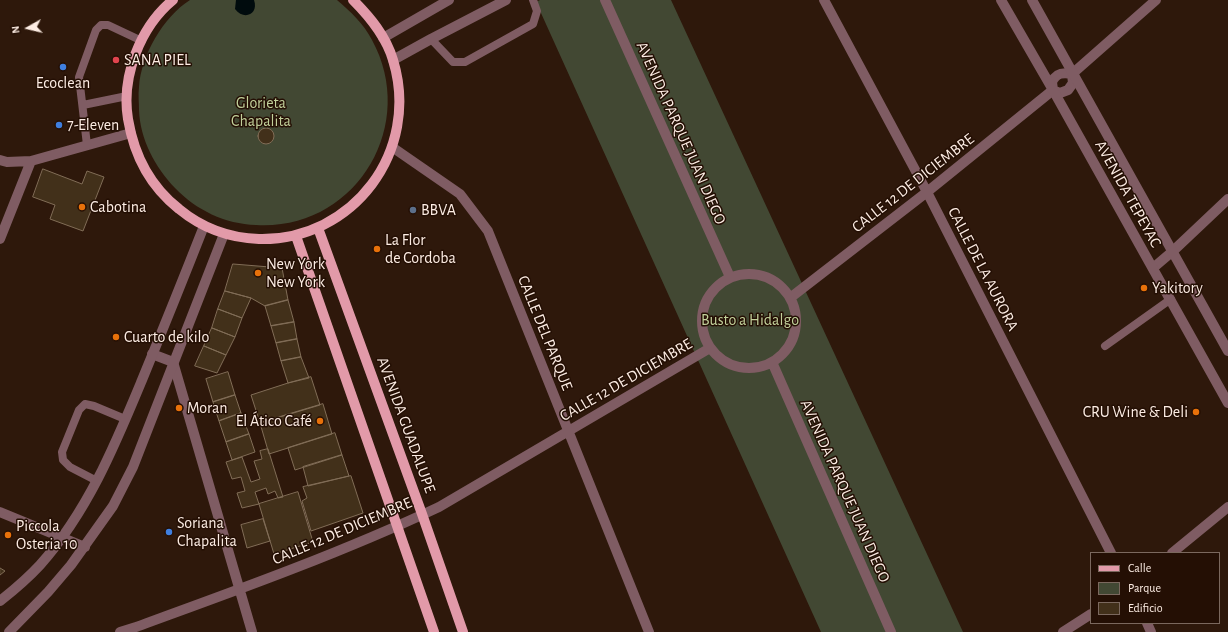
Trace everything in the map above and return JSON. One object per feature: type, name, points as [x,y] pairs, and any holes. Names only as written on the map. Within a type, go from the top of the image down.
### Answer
[{"type":"main road","points":[[173,0],[154,21],[142,41],[134,59],[130,77],[128,115],[131,133],[137,153],[157,188],[171,203],[187,216],[204,226],[224,234],[254,239],[272,239],[296,236],[318,228],[343,214],[364,195],[381,172],[392,147],[398,126],[400,104],[398,82],[393,60],[383,38],[369,16],[353,0]]},
{"type":"main road","name":"AVENIDA GUADALUPE","points":[[318,228],[422,514],[463,632]]},
{"type":"main road","points":[[296,236],[434,632]]},
{"type":"street","points":[[383,38],[449,0]]},
{"type":"street","points":[[393,60],[431,38],[506,0]]},
{"type":"street","name":"AVENIDA PARQUE JUAN DIEGO","points":[[605,0],[730,277]]},
{"type":"street","name":"CALLE DE LA AURORA","points":[[824,0],[927,192],[1110,552]]},
{"type":"street","name":"AVENIDA TEPEYAC","points":[[1001,0],[1171,299],[1228,403]]},
{"type":"street","name":"AVENIDA TEPEYAC","points":[[1032,0],[1228,351]]},
{"type":"street","name":"CALLE 12 DE DICIEMBRE","points":[[1053,90],[1060,93],[1068,90],[1072,83],[1072,74],[1156,0]]},
{"type":"street","name":"CALLE 12 DE DICIEMBRE","points":[[1053,90],[1052,82],[1057,75],[1065,72],[1072,74]]},
{"type":"street","name":"CALLE 12 DE DICIEMBRE","points":[[790,298],[927,192],[1053,90]]},
{"type":"street","points":[[0,160],[7,162],[31,161],[131,133]]},
{"type":"street","name":"CALLE DEL PARQUE","points":[[392,147],[460,194],[488,231],[649,632]]},
{"type":"street","points":[[0,239],[31,161]]},
{"type":"street","points":[[1153,268],[1228,200]]},
{"type":"street","points":[[0,601],[40,565],[62,537],[89,496],[125,419],[204,226]]},
{"type":"street","points":[[9,632],[48,592],[85,547],[113,506],[133,468],[224,234]]},
{"type":"street","points":[[740,274],[764,276],[777,283],[790,298],[796,318],[795,329],[787,348],[772,362],[763,366],[743,368],[724,362],[710,348],[705,339],[702,328],[703,308],[714,289],[721,282],[730,277],[740,274]]},
{"type":"street","name":"CALLE 12 DE DICIEMBRE","points":[[120,632],[137,630],[397,527],[447,502],[710,348]]},
{"type":"street","points":[[152,354],[173,362]]},
{"type":"street","points":[[173,362],[252,632]]},
{"type":"street","name":"AVENIDA PARQUE JUAN DIEGO","points":[[772,362],[892,632]]},
{"type":"street","points":[[1173,552],[1228,507]]},
{"type":"street","points":[[0,512],[85,547]]},
{"type":"street","points":[[1063,632],[1090,615]]},
{"type":"lane","points":[[431,38],[453,62],[465,62],[534,24],[537,11],[533,0]]},
{"type":"lane","points":[[87,145],[79,77],[96,30],[101,24],[142,41]]},
{"type":"lane","points":[[83,105],[128,96]]},
{"type":"lane","points":[[1105,346],[1171,299]]},
{"type":"lane","points":[[96,481],[70,467],[63,460],[62,452],[79,410],[85,404],[125,419]]},
{"type":"green space","name":"Glorieta Chapalita","points":[[190,0],[337,0],[356,18],[369,34],[385,73],[388,106],[382,138],[369,167],[349,192],[322,211],[291,222],[256,225],[222,219],[202,209],[183,196],[168,180],[155,162],[142,131],[139,110],[141,75],[144,63],[155,38],[171,16]]},
{"type":"green space","name":"Busto a Hidalgo","points":[[540,0],[671,0],[963,632],[821,632],[536,2]]},
{"type":"shaded area","points":[[236,0],[254,0],[255,5],[253,12],[246,15],[239,13],[235,9]]},
{"type":"building","points":[[263,128],[269,128],[274,133],[272,142],[269,144],[263,144],[258,139],[258,133]]},
{"type":"building","points":[[43,169],[82,184],[87,171],[104,177],[83,231],[50,219],[55,205],[33,197]]},
{"type":"building","points":[[233,264],[282,268],[288,300],[265,306],[251,298],[225,291]]},
{"type":"building","points":[[225,291],[251,298],[242,318],[218,309]]},
{"type":"building","points":[[288,300],[294,322],[271,326],[265,306]]},
{"type":"building","points":[[218,309],[242,318],[235,337],[212,328]]},
{"type":"building","points":[[294,322],[297,339],[276,343],[271,326]]},
{"type":"building","points":[[212,328],[235,337],[226,355],[204,346]]},
{"type":"building","points":[[297,339],[301,357],[281,361],[276,343]]},
{"type":"building","points":[[204,346],[226,355],[217,373],[195,366]]},
{"type":"building","points":[[301,357],[309,378],[288,383],[281,361]]},
{"type":"building","points":[[228,372],[235,395],[213,402],[206,379]]},
{"type":"building","points":[[311,377],[320,405],[260,423],[251,395]]},
{"type":"building","points":[[235,395],[241,413],[219,421],[213,402]]},
{"type":"building","points":[[323,404],[332,434],[269,454],[260,423]]},
{"type":"building","points":[[241,413],[249,434],[226,442],[219,421]]},
{"type":"building","points":[[335,433],[342,455],[295,470],[288,448]]},
{"type":"building","points":[[249,434],[255,452],[232,460],[226,442]]},
{"type":"building","points":[[268,449],[283,497],[278,498],[275,491],[268,494],[266,488],[255,492],[259,504],[242,508],[237,493],[245,491],[241,477],[232,479],[226,462],[242,457],[251,482],[260,479],[254,461],[262,459],[260,451]]},
{"type":"building","points":[[342,455],[349,476],[308,486],[303,467]]},
{"type":"building","points":[[351,476],[363,513],[311,531],[302,501],[307,498],[303,487]]},
{"type":"building","points":[[298,492],[313,542],[274,554],[259,504]]},
{"type":"building","points":[[263,519],[270,541],[247,548],[241,525]]},
{"type":"building","points":[[0,568],[5,571],[0,575]]},
{"type":"place","name":"SANA PIEL","points":[[116,60]]},
{"type":"place","name":"Ecoclean","points":[[63,67]]},
{"type":"place","name":"7-Eleven","points":[[59,125]]},
{"type":"place","name":"Cabotina","points":[[82,207]]},
{"type":"place","name":"BBVA","points":[[413,210]]},
{"type":"place","name":"La Flor de Cordoba","points":[[377,249]]},
{"type":"place","name":"New York New York","points":[[258,273]]},
{"type":"place","name":"Yakitory","points":[[1144,288]]},
{"type":"place","name":"Cuarto de kilo","points":[[116,337]]},
{"type":"place","name":"Moran","points":[[179,408]]},
{"type":"place","name":"CRU Wine & Deli","points":[[1196,412]]},
{"type":"place","name":"El Ático Café","points":[[320,421]]},
{"type":"place","name":"Soriana Chapalita","points":[[169,532]]},
{"type":"place","name":"Piccola Osteria 10","points":[[8,535]]}]
